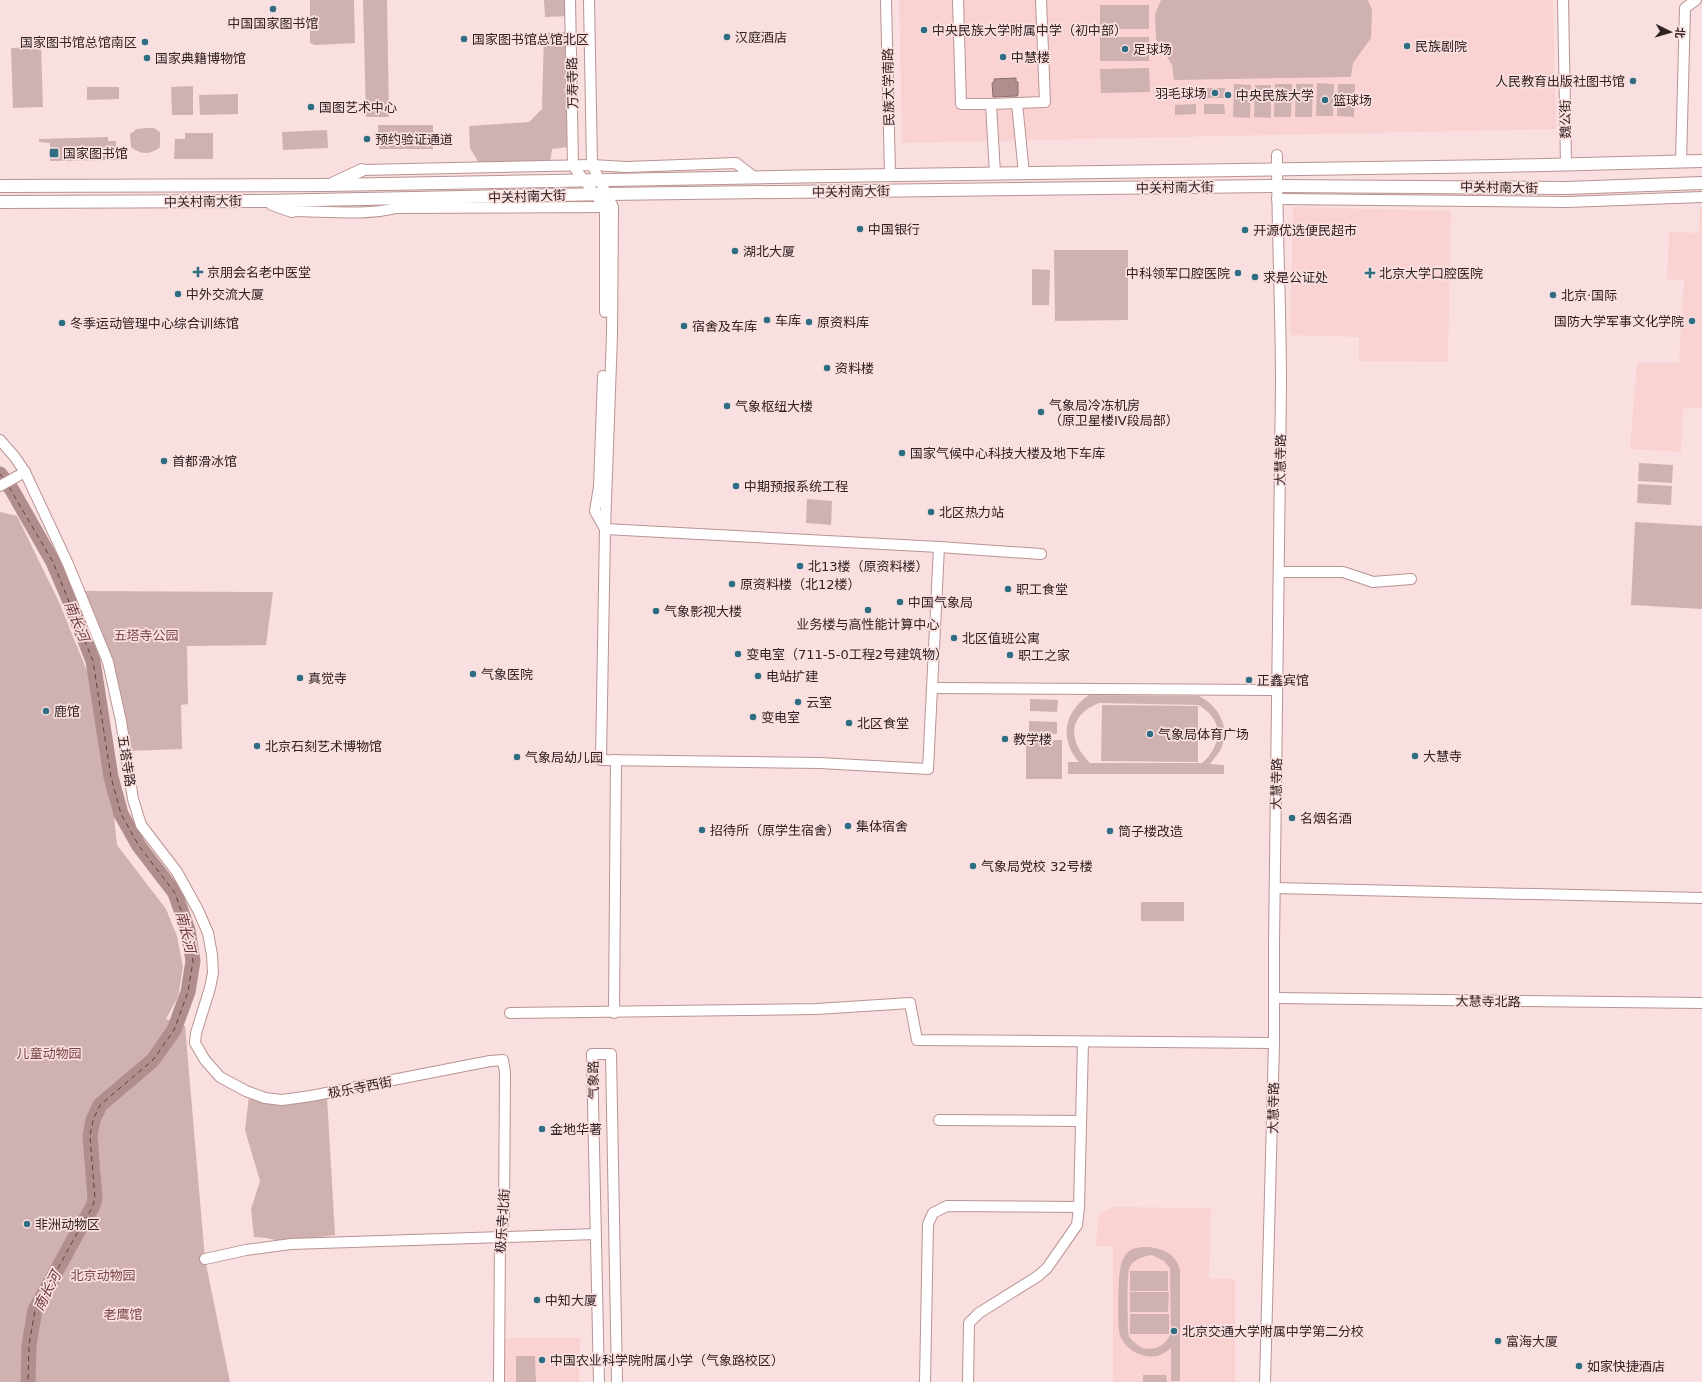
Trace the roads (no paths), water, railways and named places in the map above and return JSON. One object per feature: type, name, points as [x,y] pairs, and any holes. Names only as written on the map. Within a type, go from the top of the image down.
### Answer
[{"type":"main road","name":"中关村南大街","points":[[0,186],[329,185],[1566,165],[1702,161]]},
{"type":"main road","points":[[329,185],[362,170]]},
{"type":"main road","name":"中关村南大街","points":[[0,202],[264,201],[601,194],[1277,186],[1567,188],[1702,183]]},
{"type":"main road","points":[[396,208],[418,199]]},
{"type":"main road","points":[[264,201],[292,211]]},
{"type":"street","name":"万寿寺路","points":[[570,0],[573,166]]},
{"type":"street","name":"万寿寺路","points":[[589,0],[592,165]]},
{"type":"street","name":"民族大学南路","points":[[886,0],[890,175]]},
{"type":"street","points":[[958,0],[962,104],[1045,102],[1041,0]]},
{"type":"street","name":"魏公街","points":[[1563,0],[1566,165]]},
{"type":"street","points":[[1681,162],[1685,8],[1696,0]]},
{"type":"street","points":[[1017,103],[1024,174]]},
{"type":"street","points":[[991,104],[995,174]]},
{"type":"street","name":"大慧寺路","points":[[1265,1382],[1274,1043],[1279,572],[1281,307],[1277,155]]},
{"type":"street","points":[[362,170],[592,165],[626,167],[736,163],[754,177]]},
{"type":"street","points":[[592,165],[599,180],[601,194]]},
{"type":"street","points":[[573,166],[601,194],[609,207],[612,335],[605,529],[601,760],[820,764],[928,769],[939,547]]},
{"type":"street","name":"中关村南大街","points":[[1277,199],[1567,202],[1702,197]]},
{"type":"street","name":"中关村南大街","points":[[292,211],[385,211],[396,208],[609,207]]},
{"type":"street","name":"五塔寺路","points":[[0,440],[25,472],[68,564],[108,662],[121,721],[133,798],[141,825],[178,872],[208,933],[212,955],[213,974],[196,1033],[196,1043],[205,1060],[220,1077]]},
{"type":"street","points":[[0,486],[25,472]]},
{"type":"street","points":[[605,529],[1041,554]]},
{"type":"street","points":[[1279,572],[1343,572],[1373,582],[1411,579]]},
{"type":"street","points":[[932,688],[1277,690]]},
{"type":"street","points":[[614,1013],[616,760]]},
{"type":"street","points":[[1275,888],[1702,898]]},
{"type":"street","name":"大慧寺北路","points":[[1274,998],[1702,1003]]},
{"type":"street","points":[[510,1014],[817,1009],[910,1003],[917,1040],[1274,1043]]},
{"type":"street","points":[[968,1382],[969,1323],[979,1313],[1038,1276],[1047,1268],[1077,1225],[1079,1207],[1083,1042]]},
{"type":"street","name":"气象路","points":[[599,1382],[592,1054],[611,1054],[617,1382]]},
{"type":"street","name":"极乐寺西街","points":[[220,1077],[259,1096],[282,1100],[311,1096],[490,1061],[503,1060]]},
{"type":"street","name":"极乐寺北街","points":[[498,1382],[500,1237],[504,1217],[505,1073],[503,1060]]},
{"type":"street","points":[[939,1120],[1081,1121]]},
{"type":"street","points":[[594,1146],[613,1146]]},
{"type":"street","points":[[925,1382],[928,1224],[933,1213],[947,1206],[1079,1207]]},
{"type":"street","points":[[205,1259],[246,1250],[291,1244],[596,1234]]},
{"type":"waterway","name":"南长河","points":[[0,474],[12,490],[53,562],[68,597],[93,661],[111,777],[121,814],[139,846],[175,893],[188,930],[193,961],[188,992],[174,1030],[153,1060],[100,1105],[93,1120],[90,1136],[95,1199],[92,1208],[35,1310],[29,1345],[28,1382]]},
{"type":"place","name":"中国国家图书馆","points":[[273,9]]},
{"type":"place","name":"中央民族大学附属中学（初中部）","points":[[924,30]]},
{"type":"place","name":"汉庭酒店","points":[[727,37]]},
{"type":"place","name":"国家图书馆总馆北区","points":[[464,39]]},
{"type":"place","name":"国家图书馆总馆南区","points":[[145,42]]},
{"type":"place","name":"民族剧院","points":[[1407,46]]},
{"type":"place","name":"足球场","points":[[1125,49]]},
{"type":"place","name":"中慧楼","points":[[1003,57]]},
{"type":"place","name":"国家典籍博物馆","points":[[147,58]]},
{"type":"place","name":"人民教育出版社图书馆","points":[[1633,81]]},
{"type":"place","name":"羽毛球场","points":[[1215,93]]},
{"type":"place","name":"中央民族大学","points":[[1228,95]]},
{"type":"place","name":"篮球场","points":[[1325,100]]},
{"type":"place","name":"国图艺术中心","points":[[311,107]]},
{"type":"place","name":"预约验证通道","points":[[367,139]]},
{"type":"place","name":"国家图书馆","points":[[54,153]]},
{"type":"place","name":"中国银行","points":[[860,229]]},
{"type":"place","name":"开源优选便民超市","points":[[1245,230]]},
{"type":"place","name":"湖北大厦","points":[[735,251]]},
{"type":"place","name":"京朋会名老中医堂","points":[[198,272]]},
{"type":"place","name":"中科领军口腔医院","points":[[1238,273]]},
{"type":"place","name":"北京大学口腔医院","points":[[1370,273]]},
{"type":"place","name":"求是公证处","points":[[1255,277]]},
{"type":"place","name":"中外交流大厦","points":[[178,294]]},
{"type":"place","name":"北京·国际","points":[[1553,295]]},
{"type":"place","name":"车库","points":[[767,320]]},
{"type":"place","name":"国防大学军事文化学院","points":[[1692,321]]},
{"type":"place","name":"原资料库","points":[[809,322]]},
{"type":"place","name":"冬季运动管理中心综合训练馆","points":[[62,323]]},
{"type":"place","name":"宿舍及车库","points":[[684,326]]},
{"type":"place","name":"资料楼","points":[[827,368]]},
{"type":"place","name":"气象枢纽大楼","points":[[727,406]]},
{"type":"place","name":"气象局冷冻机房 （原卫星楼IV段局部）","points":[[1041,412]]},
{"type":"place","name":"国家气候中心科技大楼及地下车库","points":[[902,453]]},
{"type":"place","name":"首都滑冰馆","points":[[164,461]]},
{"type":"place","name":"中期预报系统工程","points":[[736,486]]},
{"type":"place","name":"北区热力站","points":[[931,512]]},
{"type":"place","name":"北13楼（原资料楼）","points":[[800,566]]},
{"type":"place","name":"原资料楼（北12楼）","points":[[732,584]]},
{"type":"place","name":"职工食堂","points":[[1008,589]]},
{"type":"place","name":"中国气象局","points":[[900,602]]},
{"type":"place","name":"业务楼与高性能计算中心","points":[[868,610]]},
{"type":"place","name":"气象影视大楼","points":[[656,611]]},
{"type":"place","name":"北区值班公寓","points":[[954,638]]},
{"type":"place","name":"变电室（711-5-0工程2号建筑物）","points":[[738,654]]},
{"type":"place","name":"职工之家","points":[[1010,655]]},
{"type":"place","name":"气象医院","points":[[473,674]]},
{"type":"place","name":"电站扩建","points":[[758,676]]},
{"type":"place","name":"真觉寺","points":[[300,678]]},
{"type":"place","name":"正鑫宾馆","points":[[1249,680]]},
{"type":"place","name":"云室","points":[[798,702]]},
{"type":"place","name":"鹿馆","points":[[46,711]]},
{"type":"place","name":"变电室","points":[[753,717]]},
{"type":"place","name":"北区食堂","points":[[849,723]]},
{"type":"place","name":"气象局体育广场","points":[[1150,734]]},
{"type":"place","name":"教学楼","points":[[1005,739]]},
{"type":"place","name":"北京石刻艺术博物馆","points":[[257,746]]},
{"type":"place","name":"大慧寺","points":[[1415,756]]},
{"type":"place","name":"气象局幼儿园","points":[[517,757]]},
{"type":"place","name":"名烟名酒","points":[[1292,818]]},
{"type":"place","name":"集体宿舍","points":[[848,826]]},
{"type":"place","name":"招待所（原学生宿舍）","points":[[702,830]]},
{"type":"place","name":"筒子楼改造","points":[[1110,831]]},
{"type":"place","name":"气象局党校 32号楼","points":[[973,866]]},
{"type":"place","name":"金地华著","points":[[542,1129]]},
{"type":"place","name":"非洲动物区","points":[[27,1224]]},
{"type":"place","name":"中知大厦","points":[[537,1300]]},
{"type":"place","name":"北京交通大学附属中学第二分校","points":[[1174,1331]]},
{"type":"place","name":"富海大厦","points":[[1498,1341]]},
{"type":"place","name":"中国农业科学院附属小学（气象路校区）","points":[[542,1360]]},
{"type":"place","name":"如家快捷酒店","points":[[1579,1366]]},
{"type":"park label","name":"五塔寺公园","points":[[146,635]]},
{"type":"park label","name":"儿童动物园","points":[[49,1053]]},
{"type":"park label","name":"北京动物园","points":[[103,1275]]},
{"type":"park label","name":"老鹰馆","points":[[123,1314]]}]
